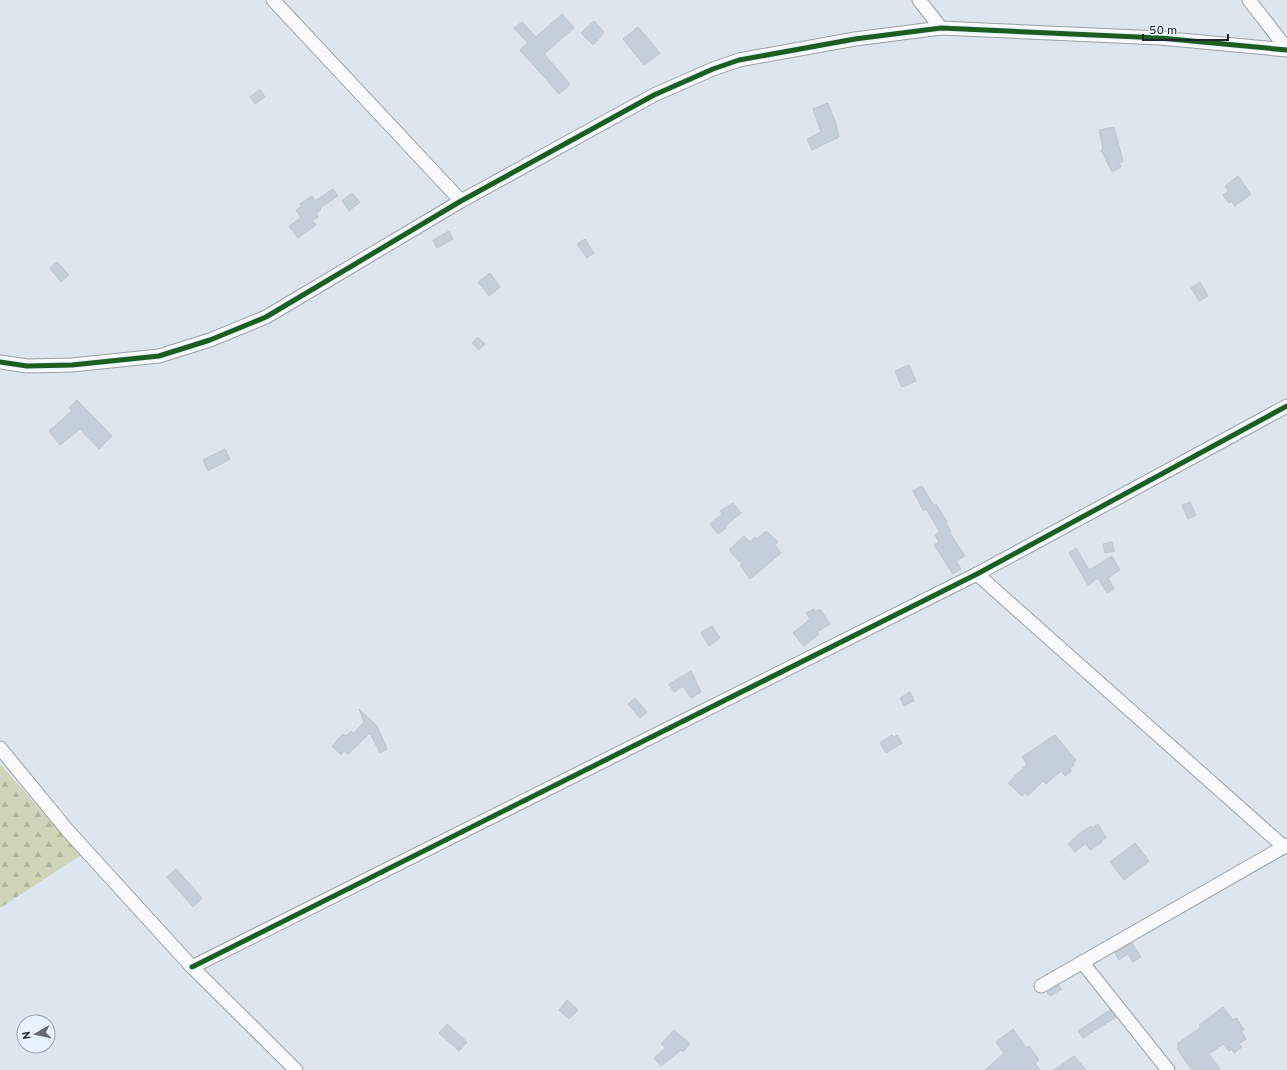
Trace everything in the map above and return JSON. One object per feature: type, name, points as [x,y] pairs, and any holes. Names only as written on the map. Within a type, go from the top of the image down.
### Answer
[{"type":"street","points":[[273,0],[461,201]]},
{"type":"street","points":[[919,0],[941,28]]},
{"type":"street","points":[[1249,0],[1287,50]]},
{"type":"street","points":[[0,362],[27,366],[72,365],[132,359],[160,356],[210,340],[266,317],[461,201],[654,95],[713,69],[739,60],[855,39],[941,28],[1160,38],[1287,50]]},
{"type":"street","points":[[192,967],[977,574],[1287,406]]},
{"type":"street","points":[[977,574],[1286,846],[1041,986]]},
{"type":"street","points":[[0,748],[69,832],[192,967],[296,1070]]},
{"type":"street","points":[[1082,962],[1168,1070]]},
{"type":"green space","points":[[0,764],[81,855],[0,908]]},
{"type":"building","points":[[562,14],[574,28],[544,54],[570,84],[559,94],[520,50],[528,43],[514,28],[522,22],[536,37]]},
{"type":"building","points":[[594,21],[603,31],[603,34],[593,45],[581,33]]},
{"type":"building","points":[[638,27],[660,53],[644,65],[623,39]]},
{"type":"building","points":[[260,89],[265,97],[255,104],[250,97]]},
{"type":"building","points":[[828,103],[839,137],[812,150],[807,139],[821,132],[813,109]]},
{"type":"building","points":[[1114,127],[1123,161],[1119,163],[1121,167],[1112,172],[1101,150],[1103,149],[1099,130]]},
{"type":"building","points":[[1238,176],[1251,194],[1235,206],[1231,201],[1229,203],[1223,195],[1229,191],[1225,186]]},
{"type":"building","points":[[333,189],[338,196],[320,208],[321,210],[316,213],[318,217],[312,220],[316,225],[298,238],[289,226],[301,218],[296,210],[302,206],[300,204],[312,196],[315,201]]},
{"type":"building","points":[[352,193],[360,202],[349,211],[342,201]]},
{"type":"building","points":[[449,231],[453,239],[437,248],[433,240]]},
{"type":"building","points":[[585,239],[594,253],[587,258],[577,244]]},
{"type":"building","points":[[57,262],[69,275],[61,282],[50,268]]},
{"type":"building","points":[[490,273],[500,287],[489,296],[478,282]]},
{"type":"building","points":[[1200,282],[1208,296],[1199,301],[1191,288]]},
{"type":"building","points":[[478,337],[485,344],[479,350],[472,343]]},
{"type":"building","points":[[909,365],[916,381],[902,387],[895,371]]},
{"type":"building","points":[[77,400],[112,436],[99,449],[80,429],[60,445],[49,431],[72,411],[69,408]]},
{"type":"building","points":[[225,449],[230,459],[208,471],[203,460]]},
{"type":"building","points":[[922,486],[934,506],[936,504],[947,522],[946,523],[951,532],[950,533],[965,556],[956,561],[961,569],[953,574],[934,545],[939,542],[935,535],[940,532],[926,509],[923,510],[913,491]]},
{"type":"building","points":[[1190,502],[1196,515],[1188,519],[1182,505]]},
{"type":"building","points":[[733,503],[741,513],[718,534],[710,524],[722,514],[720,511]]},
{"type":"building","points":[[766,531],[778,542],[775,545],[781,553],[750,579],[740,565],[742,564],[729,550],[744,536],[750,542],[755,537],[757,539]]},
{"type":"building","points":[[1112,542],[1114,551],[1105,553],[1103,544]]},
{"type":"building","points":[[1076,548],[1089,570],[1112,556],[1120,570],[1108,578],[1114,589],[1107,593],[1098,578],[1088,585],[1069,553]]},
{"type":"building","points":[[814,609],[815,612],[820,609],[830,624],[817,632],[819,634],[804,646],[793,633],[810,619],[806,613]]},
{"type":"building","points":[[712,626],[720,638],[709,646],[701,633]]},
{"type":"building","points":[[691,671],[701,692],[691,698],[683,686],[674,692],[669,684]]},
{"type":"building","points":[[910,692],[914,701],[904,706],[900,698]]},
{"type":"building","points":[[635,698],[647,712],[640,718],[628,704]]},
{"type":"building","points":[[359,709],[377,726],[387,749],[380,753],[370,733],[348,754],[344,751],[341,755],[332,746],[343,734],[346,736],[351,731],[353,734],[364,722]]},
{"type":"building","points":[[892,735],[894,737],[897,735],[902,743],[886,753],[880,743]]},
{"type":"building","points":[[1055,735],[1076,760],[1070,769],[1072,771],[1065,776],[1061,771],[1046,784],[1043,781],[1028,796],[1025,793],[1022,796],[1008,783],[1027,764],[1022,757]]},
{"type":"building","points":[[1098,824],[1106,838],[1090,850],[1086,843],[1075,852],[1068,844],[1080,833],[1091,826],[1092,828]]},
{"type":"building","points":[[1135,843],[1149,861],[1124,880],[1110,862]]},
{"type":"building","points":[[176,869],[202,898],[193,907],[167,877]]},
{"type":"building","points":[[1132,943],[1141,957],[1133,962],[1128,954],[1119,960],[1115,953]]},
{"type":"building","points":[[1059,985],[1062,989],[1050,996],[1047,992]]},
{"type":"building","points":[[567,1000],[578,1010],[569,1019],[559,1010]]},
{"type":"building","points":[[1223,1007],[1233,1020],[1236,1018],[1244,1029],[1241,1031],[1246,1039],[1239,1044],[1242,1047],[1234,1053],[1232,1049],[1229,1051],[1223,1044],[1209,1054],[1221,1070],[1192,1070],[1177,1049],[1179,1047],[1177,1044],[1201,1027],[1199,1025]]},
{"type":"building","points":[[1110,1010],[1116,1017],[1083,1038],[1078,1031]]},
{"type":"building","points":[[447,1024],[467,1042],[459,1051],[439,1033]]},
{"type":"building","points":[[1013,1029],[1026,1048],[1029,1046],[1039,1060],[1035,1063],[1040,1070],[985,1070],[1004,1053],[996,1042]]},
{"type":"building","points":[[674,1030],[690,1044],[683,1052],[681,1050],[661,1066],[654,1058],[666,1048],[661,1044]]},
{"type":"building","points":[[1074,1056],[1086,1070],[1054,1070]]},
{"type":"cycle path","points":[[0,362],[27,366],[72,365],[159,356],[210,340],[266,317],[461,201],[654,95],[713,69],[739,60],[855,39],[941,28],[1160,38],[1287,50]]},
{"type":"cycle path","points":[[192,967],[977,574],[1287,406]]}]
